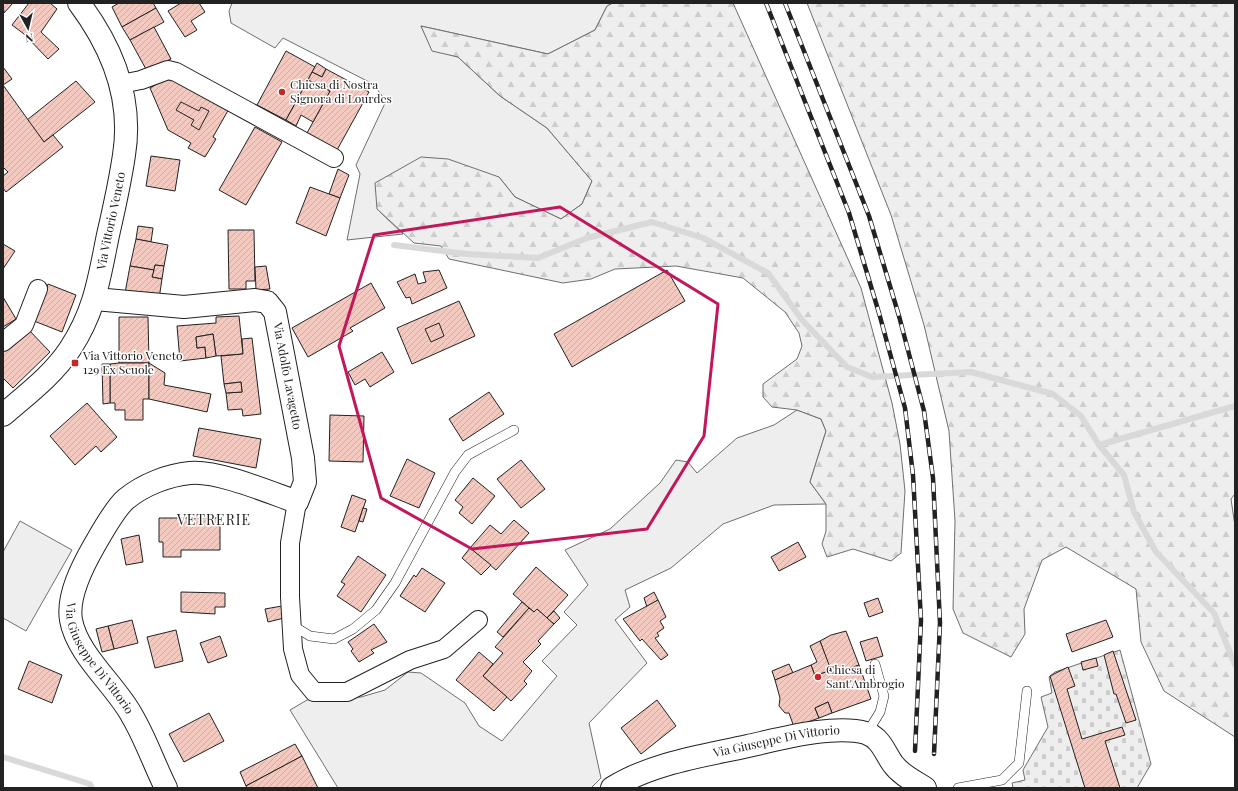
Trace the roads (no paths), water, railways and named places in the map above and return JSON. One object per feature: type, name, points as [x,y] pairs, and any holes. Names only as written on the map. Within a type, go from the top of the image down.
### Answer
[{"type":"street","name":"Via Vittorio Veneto","points":[[3,415],[51,372],[69,350],[85,322],[95,299],[124,154],[126,123],[121,84],[111,53],[96,25],[79,3]]},
{"type":"street","points":[[121,84],[141,80],[168,70],[176,72],[334,158]]},
{"type":"street","points":[[3,342],[24,325],[38,289]]},
{"type":"street","name":"Via Adolfo Lavagetto","points":[[95,299],[184,307],[255,300],[267,302],[275,312],[303,458],[305,482],[297,502],[290,542],[293,649],[300,675],[314,692],[347,692],[410,660],[444,649],[478,620]]},
{"type":"street","name":"Via Giuseppe Di Vittorio","points":[[166,788],[131,713],[104,679],[78,639],[71,620],[72,600],[84,564],[103,530],[125,499],[157,480],[191,472],[223,477],[297,502]]},
{"type":"street","name":"Via Giuseppe Di Vittorio","points":[[612,788],[623,781],[644,772],[686,760],[801,734],[854,730],[867,733]]},
{"type":"street","points":[[867,733],[879,741],[893,764],[902,773],[925,788]]},
{"type":"lane","points":[[292,625],[310,636],[334,639],[353,629],[376,610],[395,583],[455,472],[468,455],[514,430]]},
{"type":"lane","points":[[867,733],[880,712],[884,696],[875,664]]},
{"type":"lane","points":[[958,788],[1002,780],[1019,763],[1027,691]]},
{"type":"waterway","points":[[394,245],[467,254],[538,258],[587,238],[652,222],[703,238],[768,273],[802,320],[847,367],[872,377],[971,372],[1053,394],[1081,416],[1099,445],[1124,475],[1134,512],[1156,552],[1214,613],[1235,665]]},
{"type":"waterway","points":[[1099,445],[1235,406]]},
{"type":"waterway","points":[[3,757],[90,784],[92,788]]},
{"type":"railway","points":[[766,3],[849,213],[879,313],[905,408],[913,475],[921,620],[915,751]]},
{"type":"railway","points":[[785,3],[869,216],[899,316],[924,411],[933,478],[940,623],[934,754]]},
{"type":"place","name":"Chiesa di Nostra Signora di Lourdes","points":[[282,92]]},
{"type":"place","name":"Via Vittorio Veneto 129 Ex Scuole","points":[[75,363]]},
{"type":"place","name":"Chiesa di Sant'Ambrogio","points":[[818,677]]},
{"type":"district","name":"VETRERIE","points":[[214,520]]}]
